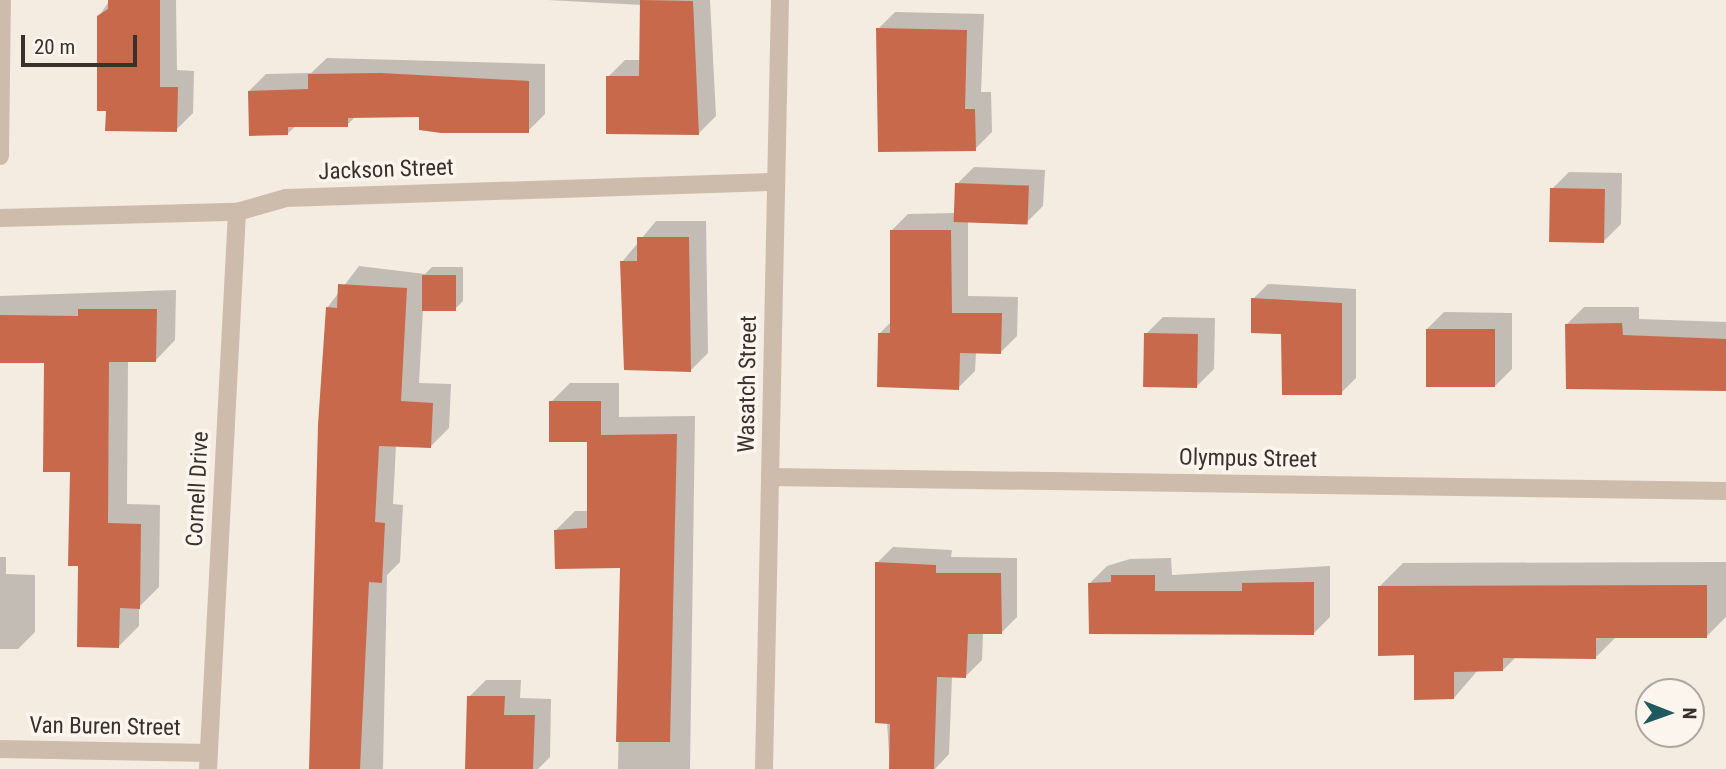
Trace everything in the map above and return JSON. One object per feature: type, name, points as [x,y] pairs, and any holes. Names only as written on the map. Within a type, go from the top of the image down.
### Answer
[{"type":"street","points":[[0,156],[2,0]]},
{"type":"street","name":"Wasatch Street","points":[[764,769],[780,0]]},
{"type":"street","name":"Jackson Street","points":[[0,218],[237,212],[286,198],[776,182]]},
{"type":"street","name":"Cornell Drive","points":[[208,761],[237,212]]},
{"type":"street","name":"Olympus Street","points":[[770,477],[1726,491]]},
{"type":"street","name":"Van Buren Street","points":[[0,750],[208,761]]},
{"type":"building","points":[[108,0],[160,0],[160,87],[178,87],[177,132],[105,131],[106,111],[97,111],[97,16],[108,9]]},
{"type":"building","points":[[640,0],[693,1],[699,135],[606,134],[606,76],[639,76]]},
{"type":"building","points":[[876,28],[967,30],[965,109],[975,109],[976,151],[878,152]]},
{"type":"building","points":[[381,73],[529,81],[529,133],[441,133],[419,130],[419,117],[348,118],[348,127],[288,127],[288,135],[249,136],[248,91],[308,89],[308,74]]},
{"type":"building","points":[[955,183],[1029,186],[1028,225],[954,222]]},
{"type":"building","points":[[1550,188],[1605,189],[1604,243],[1549,242]]},
{"type":"building","points":[[890,230],[951,230],[952,313],[1002,313],[1001,354],[960,353],[959,390],[877,387],[878,333],[890,333]]},
{"type":"building","points":[[637,237],[689,237],[691,372],[624,370],[620,261],[637,261]]},
{"type":"building","points":[[422,275],[456,275],[456,311],[422,311]]},
{"type":"building","points":[[338,284],[407,288],[401,401],[433,403],[431,448],[379,446],[375,522],[385,523],[382,583],[369,582],[360,769],[309,769],[318,425],[326,307],[337,308]]},
{"type":"building","points":[[1251,298],[1342,303],[1342,395],[1282,395],[1281,334],[1251,333]]},
{"type":"building","points":[[78,309],[157,309],[156,362],[109,362],[108,523],[141,524],[140,609],[120,608],[119,648],[77,647],[78,566],[68,566],[70,472],[43,472],[44,363],[0,363],[0,315],[78,316]]},
{"type":"building","points":[[1622,323],[1623,335],[1726,339],[1726,391],[1566,389],[1565,324]]},
{"type":"building","points":[[1426,329],[1495,329],[1495,387],[1426,387]]},
{"type":"building","points":[[1144,333],[1198,334],[1197,388],[1143,387]]},
{"type":"building","points":[[549,401],[601,401],[601,435],[677,434],[670,742],[616,742],[620,568],[555,569],[554,530],[587,528],[587,442],[549,442]]},
{"type":"building","points":[[875,562],[936,565],[936,573],[1001,573],[1002,634],[968,634],[966,678],[937,677],[934,769],[889,769],[890,724],[875,723]]},
{"type":"building","points":[[1111,575],[1155,575],[1155,591],[1242,591],[1242,583],[1314,582],[1314,635],[1089,634],[1088,583],[1111,582]]},
{"type":"building","points":[[1707,585],[1707,638],[1596,638],[1596,659],[1503,658],[1503,671],[1454,672],[1454,699],[1414,700],[1414,655],[1378,656],[1378,586]]},
{"type":"building","points":[[467,696],[505,696],[504,715],[535,715],[533,769],[465,769]]}]
